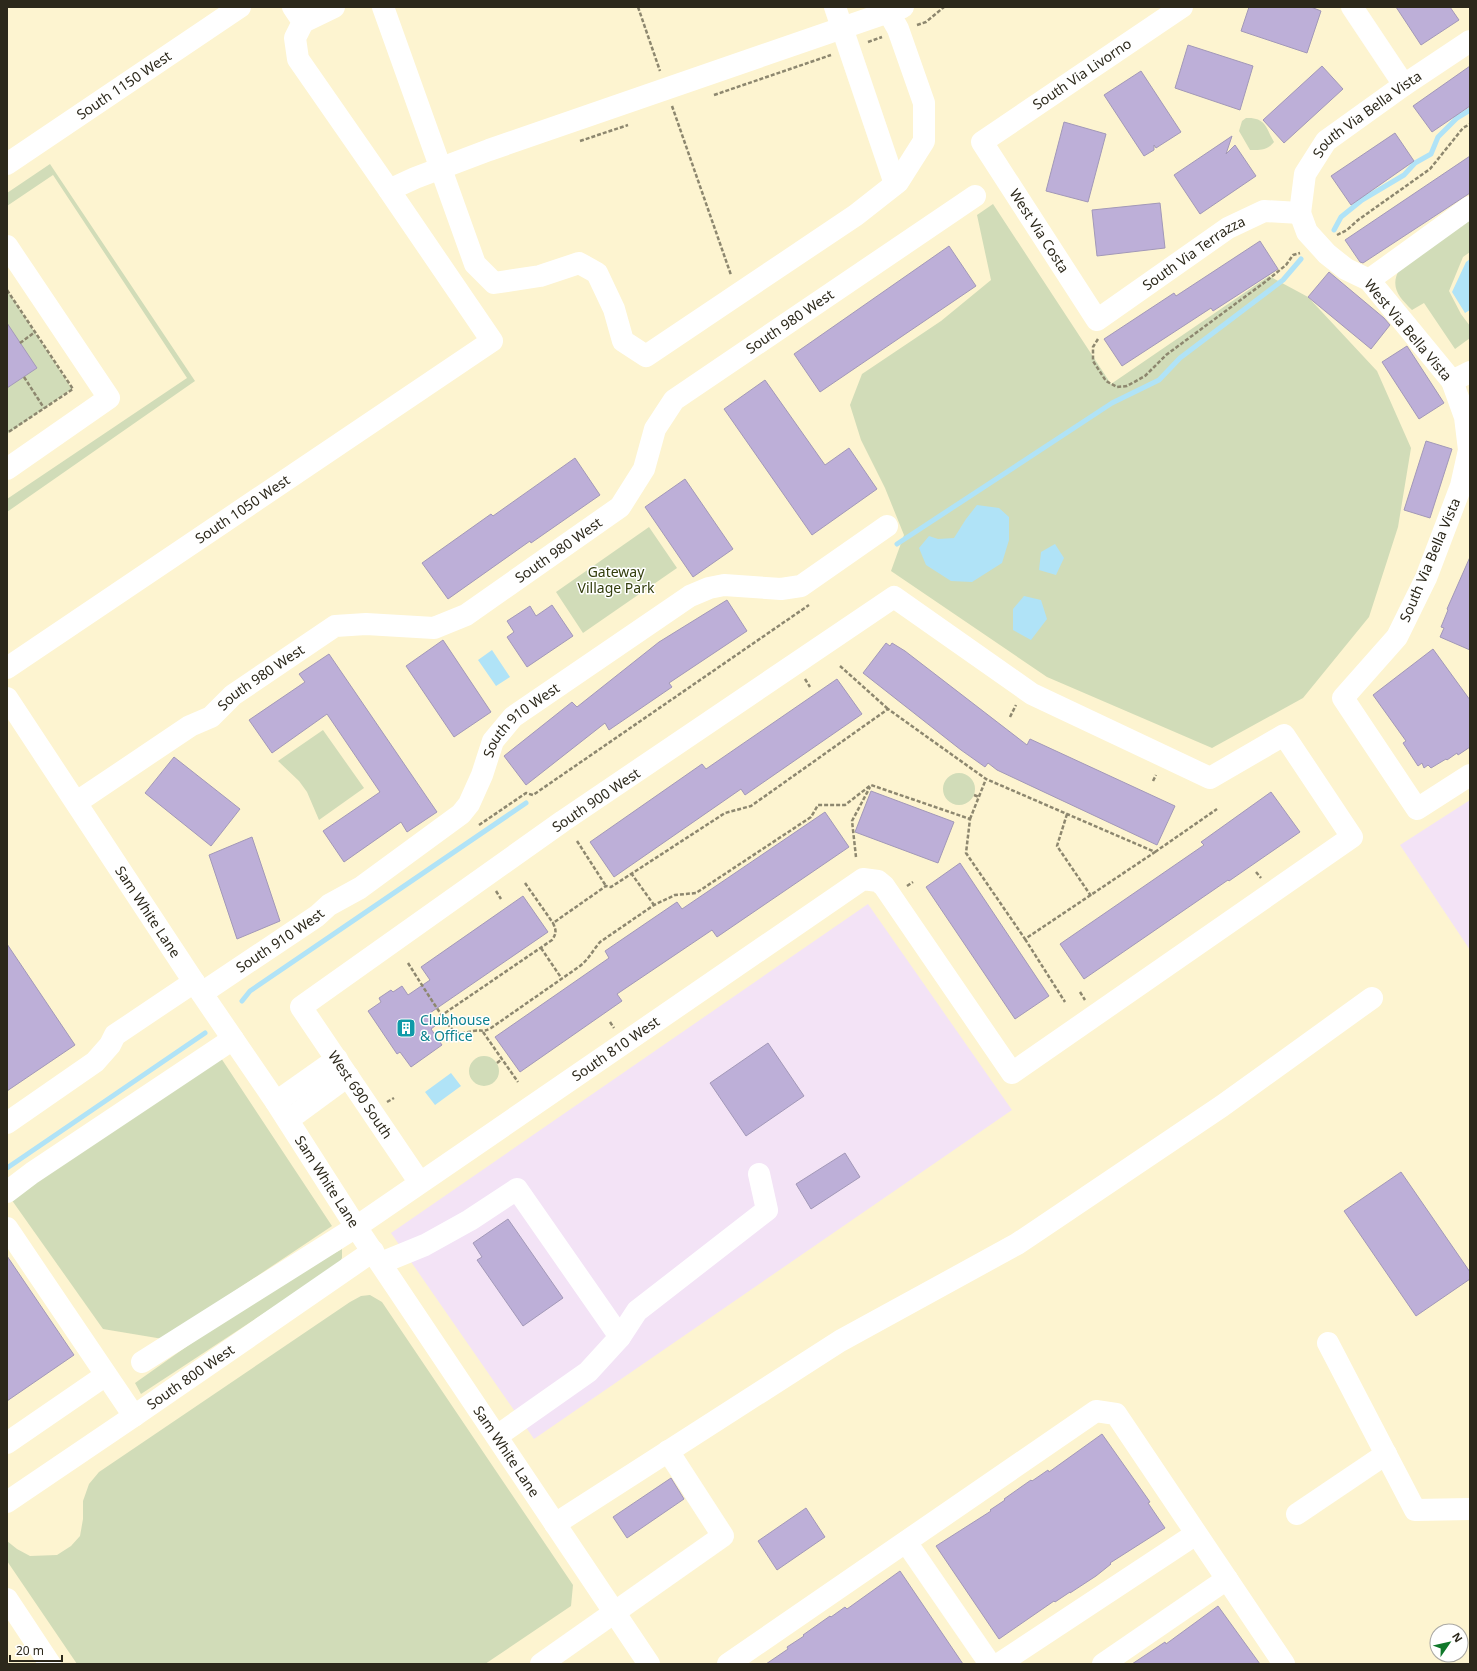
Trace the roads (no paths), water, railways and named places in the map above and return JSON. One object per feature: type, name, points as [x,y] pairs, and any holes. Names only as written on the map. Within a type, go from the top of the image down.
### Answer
[{"type":"street","name":"South 1150 West","points":[[7,164],[240,7]]},
{"type":"street","points":[[334,7],[298,14],[295,38],[298,59],[389,190],[440,169],[489,150],[896,10],[898,29],[924,103],[924,141],[895,184],[856,215],[646,356],[623,341],[614,309],[597,273],[579,263],[540,276],[494,283],[475,264],[440,169],[383,7]]},
{"type":"street","points":[[835,7],[895,184]]},
{"type":"street","name":"South Via Livorno","points":[[982,142],[1182,7]]},
{"type":"street","points":[[1352,7],[1404,85]]},
{"type":"street","name":"South Via Bella Vista","points":[[1300,213],[1305,174],[1326,141],[1404,85],[1470,41]]},
{"type":"street","name":"West Via Costa","points":[[982,142],[1098,329]]},
{"type":"street","name":"South 1050 West","points":[[7,668],[492,341],[389,190]]},
{"type":"street","name":"South 980 West","points":[[77,802],[190,726],[211,717],[233,695],[335,626],[366,624],[434,628],[466,615],[620,506],[644,469],[655,429],[674,400],[975,196]]},
{"type":"street","points":[[1369,280],[1470,206]]},
{"type":"street","name":"South Via Terrazza","points":[[1098,329],[1228,228],[1264,211],[1300,213]]},
{"type":"street","name":"West Via Bella Vista","points":[[1300,213],[1308,232],[1327,254],[1346,268],[1369,280],[1461,377],[1469,450]]},
{"type":"street","points":[[7,246],[110,398],[7,469]]},
{"type":"street","name":"South Via Bella Vista","points":[[1469,450],[1466,486],[1426,578],[1397,637],[1343,698],[1417,809],[1470,775]]},
{"type":"street","name":"South 910 West","points":[[7,1123],[95,1062],[110,1046],[116,1035],[198,988],[317,916],[329,905],[360,888],[461,814],[469,804],[475,792],[493,741],[513,717],[690,596],[709,588],[724,585],[781,589],[801,586],[888,526]]},
{"type":"street","name":"South 900 West","points":[[301,1007],[563,821],[894,597],[1032,694],[1210,778],[1284,735],[1352,838],[1012,1073],[884,886],[878,881]]},
{"type":"street","name":"Sam White Lane","points":[[7,698],[77,802],[198,988],[282,1111],[356,1227],[649,1664]]},
{"type":"street","name":"South 810 West","points":[[142,1362],[356,1227],[863,879],[878,881]]},
{"type":"street","points":[[555,1524],[840,1341],[1018,1244],[1222,1106],[1372,998]]},
{"type":"street","name":"West 690 South","points":[[301,1007],[420,1183]]},
{"type":"street","points":[[7,1192],[32,1173],[233,1039]]},
{"type":"street","points":[[282,1111],[343,1068]]},
{"type":"street","points":[[497,1436],[588,1372],[620,1337],[637,1311],[767,1210],[759,1174]]},
{"type":"street","name":"South 800 West","points":[[7,1502],[134,1416],[377,1257],[425,1245],[470,1220],[517,1189],[620,1337]]},
{"type":"street","points":[[7,1228],[134,1416]]},
{"type":"street","points":[[1328,1343],[1415,1510],[1470,1509]]},
{"type":"street","points":[[7,1443],[106,1375]]},
{"type":"street","points":[[728,1664],[1096,1411],[1116,1414],[1284,1664]]},
{"type":"street","points":[[548,1662],[615,1612],[724,1536],[668,1451]]},
{"type":"street","points":[[1296,1514],[1386,1454]]},
{"type":"street","points":[[999,1664],[1196,1534]]},
{"type":"street","points":[[906,1542],[990,1664]]},
{"type":"street","points":[[1103,1664],[1227,1579]]},
{"type":"street","points":[[7,1599],[50,1664]]},
{"type":"water","points":[[1470,259],[1470,310],[1465,313],[1452,292],[1466,262]]},
{"type":"water","points":[[977,505],[999,508],[1009,517],[1009,540],[1002,563],[972,582],[951,581],[926,565],[919,548],[929,536],[938,539],[954,538]]},
{"type":"water","points":[[1055,544],[1064,558],[1056,575],[1039,570],[1041,552]]},
{"type":"water","points":[[1024,596],[1041,600],[1047,619],[1031,640],[1013,630],[1013,609]]},
{"type":"water","points":[[492,650],[510,677],[496,686],[478,660]]},
{"type":"water","points":[[451,1073],[461,1086],[435,1105],[425,1092]]},
{"type":"waterway","points":[[1334,230],[1341,217],[1362,200],[1404,175],[1415,163],[1431,154],[1438,137],[1457,118],[1470,110]]},
{"type":"waterway","points":[[897,544],[1112,403],[1159,380],[1180,358],[1283,280],[1301,259]]},
{"type":"waterway","points":[[242,1001],[250,991],[526,803]]},
{"type":"waterway","points":[[7,1168],[205,1033]]},
{"type":"place","name":"Clubhouse & Office","points":[[406,1028]]},
{"type":"park label","name":"Gateway Village Park","points":[[616,580]]}]
